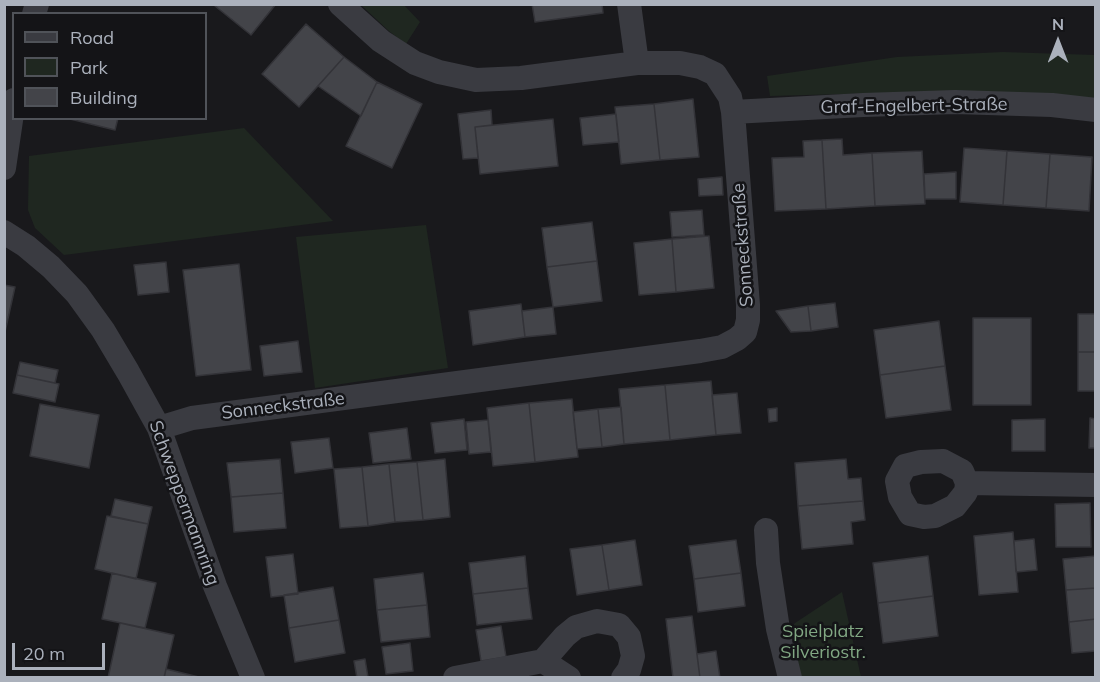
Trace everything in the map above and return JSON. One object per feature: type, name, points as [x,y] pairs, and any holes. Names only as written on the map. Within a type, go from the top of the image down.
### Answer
[{"type":"street","name":"Sonneckstraße","points":[[159,428],[192,418],[700,351],[722,347],[745,332],[748,320],[733,112],[730,97],[715,74],[700,67],[680,63],[637,63],[521,78],[476,80],[440,72],[415,63],[381,41],[340,4]]},
{"type":"street","points":[[629,4],[637,63]]},
{"type":"street","name":"Graf-Engelbert-Straße","points":[[733,112],[956,102],[1052,105],[1095,110]]},
{"type":"street","points":[[4,168],[12,114]]},
{"type":"street","name":"Schweppermannring","points":[[4,232],[43,260],[77,294],[103,330],[159,428],[215,586],[253,678]]},
{"type":"street","points":[[967,483],[1095,485]]},
{"type":"street","points":[[766,530],[768,563],[778,629],[790,678]]},
{"type":"street","points":[[455,678],[543,661],[576,627],[597,621],[620,625],[625,632],[633,650],[629,670],[623,678]]},
{"type":"street","points":[[543,661],[569,678]]},
{"type":"green space","points":[[361,5],[404,5],[420,22],[406,44]]},
{"type":"green space","points":[[1003,52],[1095,55],[1095,100],[882,93],[770,96],[767,76],[897,57]]},
{"type":"green space","points":[[244,128],[333,221],[64,255],[35,228],[28,210],[29,156]]},
{"type":"green space","points":[[426,225],[448,368],[315,388],[296,237]]},
{"type":"green space","name":"Spielplatz Silveriostr.","points":[[842,592],[861,677],[800,677],[790,629],[795,623]]},
{"type":"building","points":[[216,4],[276,4],[251,35],[215,6]]},
{"type":"building","points":[[532,4],[602,4],[603,13],[535,22]]},
{"type":"building","points":[[306,24],[344,57],[299,107],[262,74]]},
{"type":"building","points":[[344,57],[377,82],[361,116],[318,86]]},
{"type":"building","points":[[377,82],[422,104],[392,168],[346,146]]},
{"type":"building","points":[[693,99],[699,157],[660,160],[654,104]]},
{"type":"building","points":[[654,104],[660,160],[621,164],[615,107]]},
{"type":"building","points":[[491,110],[492,125],[475,127],[478,158],[463,159],[458,114]]},
{"type":"building","points":[[616,114],[619,142],[583,145],[580,118]]},
{"type":"building","points":[[553,119],[558,166],[480,174],[475,127]]},
{"type":"building","points":[[74,120],[118,120],[115,130]]},
{"type":"building","points":[[842,139],[843,155],[872,153],[875,206],[826,209],[822,140]]},
{"type":"building","points":[[822,140],[826,209],[775,211],[772,158],[804,157],[803,141]]},
{"type":"building","points":[[964,148],[1007,151],[1003,205],[960,202]]},
{"type":"building","points":[[922,151],[925,204],[875,206],[872,153]]},
{"type":"building","points":[[1007,151],[1050,154],[1046,208],[1003,205]]},
{"type":"building","points":[[1050,154],[1092,157],[1089,211],[1046,208]]},
{"type":"building","points":[[956,172],[956,199],[925,199],[924,174]]},
{"type":"building","points":[[722,177],[723,195],[699,196],[698,179]]},
{"type":"building","points":[[702,210],[704,235],[672,237],[670,212]]},
{"type":"building","points":[[592,222],[597,261],[547,267],[542,228]]},
{"type":"building","points":[[709,236],[714,288],[676,292],[672,239]]},
{"type":"building","points":[[672,239],[676,292],[639,295],[634,243]]},
{"type":"building","points":[[597,261],[602,301],[553,307],[547,267]]},
{"type":"building","points":[[166,262],[169,292],[138,295],[134,265]]},
{"type":"building","points":[[239,264],[251,370],[196,376],[183,270]]},
{"type":"building","points":[[4,285],[15,287],[5,332],[4,331]]},
{"type":"building","points":[[835,303],[838,327],[811,331],[808,306]]},
{"type":"building","points":[[521,304],[525,337],[473,345],[469,311]]},
{"type":"building","points":[[808,306],[811,331],[791,332],[776,311]]},
{"type":"building","points":[[553,307],[556,334],[525,337],[522,311]]},
{"type":"building","points":[[1078,314],[1096,314],[1096,352],[1078,352]]},
{"type":"building","points":[[973,318],[1031,318],[1031,405],[973,405]]},
{"type":"building","points":[[939,321],[945,366],[880,375],[874,330]]},
{"type":"building","points":[[298,341],[302,372],[264,376],[260,346]]},
{"type":"building","points":[[1078,352],[1096,352],[1096,391],[1078,391]]},
{"type":"building","points":[[20,362],[58,370],[55,383],[17,375]]},
{"type":"building","points":[[945,366],[951,410],[886,418],[880,375]]},
{"type":"building","points":[[17,375],[59,384],[55,402],[13,393]]},
{"type":"building","points":[[711,381],[716,435],[670,440],[665,385]]},
{"type":"building","points":[[665,385],[670,440],[624,444],[619,389]]},
{"type":"building","points":[[737,393],[741,433],[716,435],[712,395]]},
{"type":"building","points":[[572,399],[578,457],[535,462],[529,403]]},
{"type":"building","points":[[529,403],[535,462],[493,466],[487,408]]},
{"type":"building","points":[[40,404],[99,415],[89,468],[30,456]]},
{"type":"building","points":[[621,407],[624,444],[602,447],[598,409]]},
{"type":"building","points":[[777,408],[777,421],[769,422],[768,409]]},
{"type":"building","points":[[598,409],[602,447],[577,449],[573,412]]},
{"type":"building","points":[[1090,418],[1096,419],[1096,448],[1089,448]]},
{"type":"building","points":[[464,419],[467,450],[435,453],[431,423]]},
{"type":"building","points":[[1045,419],[1045,451],[1012,451],[1012,420]]},
{"type":"building","points":[[488,420],[491,452],[469,454],[466,422]]},
{"type":"building","points":[[407,428],[411,459],[373,463],[369,433]]},
{"type":"building","points":[[329,438],[333,468],[295,473],[291,442]]},
{"type":"building","points":[[280,459],[283,493],[231,497],[227,463]]},
{"type":"building","points":[[445,459],[450,517],[423,520],[417,462]]},
{"type":"building","points":[[846,459],[848,479],[861,478],[863,501],[798,506],[795,463]]},
{"type":"building","points":[[417,462],[423,520],[395,522],[389,464]]},
{"type":"building","points":[[389,464],[395,522],[368,526],[362,467]]},
{"type":"building","points":[[362,467],[368,526],[340,528],[334,469]]},
{"type":"building","points":[[283,493],[286,528],[234,532],[231,497]]},
{"type":"building","points":[[115,499],[152,507],[148,524],[111,516]]},
{"type":"building","points":[[863,501],[865,520],[851,522],[853,544],[802,549],[798,506]]},
{"type":"building","points":[[1090,503],[1091,547],[1056,547],[1055,504]]},
{"type":"building","points":[[107,516],[148,524],[136,579],[95,569]]},
{"type":"building","points":[[1013,532],[1018,592],[979,595],[974,536]]},
{"type":"building","points":[[1034,539],[1037,570],[1016,572],[1014,541]]},
{"type":"building","points":[[635,540],[642,585],[609,590],[602,545]]},
{"type":"building","points":[[736,540],[741,573],[694,579],[689,546]]},
{"type":"building","points":[[602,545],[609,590],[577,595],[570,549]]},
{"type":"building","points":[[293,554],[298,594],[271,597],[266,557]]},
{"type":"building","points":[[525,556],[528,588],[473,594],[469,563]]},
{"type":"building","points":[[928,556],[933,596],[878,603],[873,563]]},
{"type":"building","points":[[1096,556],[1096,588],[1066,590],[1063,559]]},
{"type":"building","points":[[112,573],[156,583],[145,628],[102,619]]},
{"type":"building","points":[[423,573],[427,605],[377,610],[374,579]]},
{"type":"building","points":[[741,573],[745,606],[698,612],[694,579]]},
{"type":"building","points":[[333,587],[339,620],[289,628],[284,595]]},
{"type":"building","points":[[528,588],[532,619],[477,625],[473,594]]},
{"type":"building","points":[[1096,588],[1096,619],[1069,622],[1066,590]]},
{"type":"building","points":[[933,596],[938,636],[883,643],[878,603]]},
{"type":"building","points":[[427,605],[430,637],[381,642],[377,610]]},
{"type":"building","points":[[692,616],[700,678],[673,678],[666,619]]},
{"type":"building","points":[[1096,619],[1096,651],[1072,653],[1069,622]]},
{"type":"building","points":[[339,620],[345,653],[295,662],[289,628]]},
{"type":"building","points":[[120,623],[174,635],[164,678],[108,678]]},
{"type":"building","points":[[501,626],[506,657],[481,661],[476,630]]},
{"type":"building","points":[[410,643],[413,671],[386,674],[382,647]]},
{"type":"building","points":[[716,651],[720,678],[700,678],[697,654]]},
{"type":"building","points":[[365,659],[368,677],[357,678],[354,661]]},
{"type":"building","points":[[166,669],[203,678],[164,678]]}]
